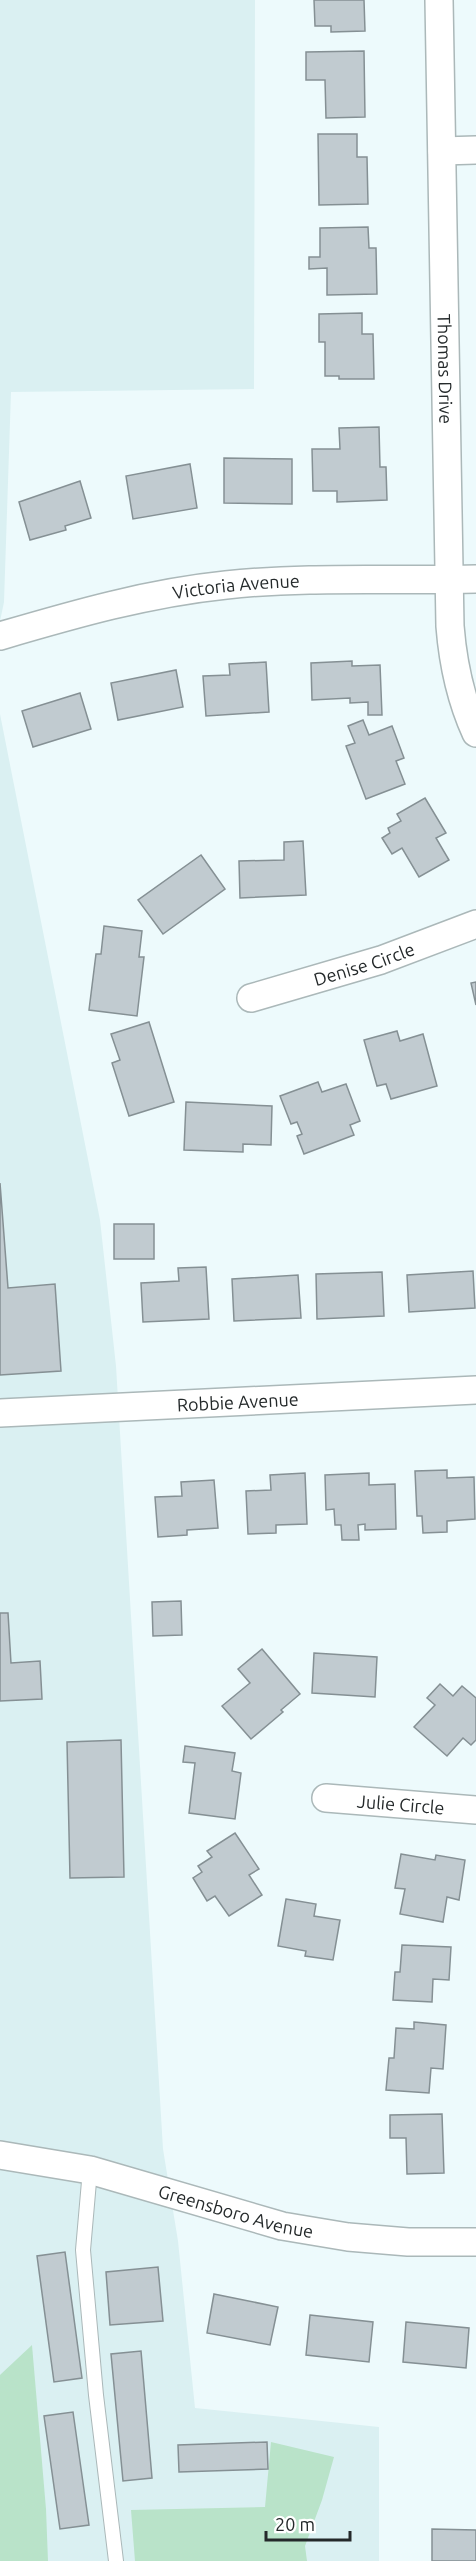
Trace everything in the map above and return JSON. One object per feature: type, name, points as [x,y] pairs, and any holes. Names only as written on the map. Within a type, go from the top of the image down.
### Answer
[{"type":"street","name":"Thomas Drive","points":[[439,0],[442,151],[463,579],[450,626],[453,665],[465,709],[476,733]]},
{"type":"street","points":[[442,151],[476,150]]},
{"type":"street","name":"Victoria Avenue","points":[[0,636],[84,611],[141,598],[226,585],[306,580],[463,579]]},
{"type":"street","name":"Denise Circle","points":[[251,998],[381,960],[476,924]]},
{"type":"street","name":"Robbie Avenue","points":[[0,1413],[476,1390]]},
{"type":"street","name":"Julie Circle","points":[[326,1798],[476,1810]]},
{"type":"street","name":"Greensboro Avenue","points":[[0,2155],[90,2170],[282,2226],[348,2237],[408,2242],[476,2242]]},
{"type":"lane","points":[[90,2170],[83,2250],[96,2395],[116,2561]]},
{"type":"shaded area","points":[[0,0],[255,0],[254,389],[11,392],[4,602],[0,621]]},
{"type":"shaded area","points":[[0,714],[100,1220],[116,1366],[163,2149],[178,2241],[195,2408],[379,2427],[379,2561],[0,2561]]},
{"type":"green space","points":[[32,2345],[46,2509],[48,2561],[0,2561],[0,2375]]},
{"type":"green space","points":[[271,2442],[334,2457],[322,2500],[305,2546],[307,2561],[135,2561],[131,2510],[265,2507]]},
{"type":"building","points":[[314,0],[364,0],[365,31],[331,32],[331,26],[315,26]]},
{"type":"building","points":[[364,51],[365,117],[326,118],[325,80],[306,80],[306,52]]},
{"type":"building","points":[[318,134],[357,134],[357,157],[367,157],[368,204],[319,205]]},
{"type":"building","points":[[368,227],[369,248],[376,248],[377,294],[327,295],[327,268],[309,269],[309,257],[320,257],[320,228]]},
{"type":"building","points":[[362,313],[362,334],[373,334],[374,379],[339,379],[339,376],[325,376],[325,342],[319,342],[319,314]]},
{"type":"building","points":[[379,427],[380,467],[386,467],[387,500],[337,502],[337,491],[313,491],[312,449],[340,449],[339,428]]},
{"type":"building","points":[[224,458],[292,459],[292,504],[224,503]]},
{"type":"building","points":[[190,464],[197,508],[133,519],[126,476]]},
{"type":"building","points":[[80,481],[91,518],[65,526],[66,530],[30,540],[19,502]]},
{"type":"building","points":[[352,661],[352,666],[380,665],[382,715],[368,715],[368,702],[350,703],[350,698],[312,700],[311,663]]},
{"type":"building","points":[[266,662],[269,712],[206,716],[203,676],[230,675],[229,664]]},
{"type":"building","points":[[176,670],[183,707],[118,720],[111,683]]},
{"type":"building","points":[[80,693],[91,729],[33,747],[22,711]]},
{"type":"building","points":[[363,720],[369,735],[392,726],[404,758],[396,761],[405,784],[366,799],[346,746],[355,743],[348,726]]},
{"type":"building","points":[[425,798],[446,833],[436,838],[449,860],[419,877],[402,848],[392,854],[382,838],[390,833],[388,828],[401,821],[397,814]]},
{"type":"building","points":[[303,841],[306,895],[240,898],[239,861],[284,860],[284,842]]},
{"type":"building","points":[[201,855],[225,889],[163,934],[138,900]]},
{"type":"building","points":[[104,926],[142,931],[139,957],[144,957],[137,1016],[89,1010],[96,954],[101,954]]},
{"type":"building","points":[[476,982],[476,1005],[471,983]]},
{"type":"building","points":[[149,1022],[174,1102],[129,1116],[112,1063],[120,1060],[111,1034]]},
{"type":"building","points":[[397,1031],[400,1041],[423,1034],[437,1086],[391,1099],[386,1084],[377,1086],[364,1040]]},
{"type":"building","points":[[318,1082],[322,1092],[346,1084],[360,1121],[350,1125],[354,1135],[304,1154],[297,1136],[302,1134],[297,1122],[291,1124],[280,1096]]},
{"type":"building","points":[[186,1102],[272,1106],[271,1145],[243,1144],[243,1152],[184,1150]]},
{"type":"building","points":[[0,1183],[8,1288],[55,1284],[61,1371],[0,1375]]},
{"type":"building","points":[[114,1224],[154,1224],[154,1259],[114,1259]]},
{"type":"building","points":[[206,1267],[209,1319],[143,1322],[141,1283],[179,1281],[178,1268]]},
{"type":"building","points":[[473,1271],[475,1308],[409,1312],[407,1275]]},
{"type":"building","points":[[382,1272],[384,1316],[317,1319],[316,1274]]},
{"type":"building","points":[[298,1275],[301,1318],[234,1321],[232,1279]]},
{"type":"building","points":[[447,1470],[447,1478],[474,1477],[475,1519],[447,1521],[447,1532],[423,1533],[422,1516],[417,1516],[415,1471]]},
{"type":"building","points":[[305,1473],[307,1524],[276,1525],[276,1533],[248,1534],[246,1491],[271,1490],[270,1475]]},
{"type":"building","points":[[369,1473],[369,1485],[395,1484],[396,1529],[365,1530],[365,1524],[358,1525],[359,1540],[342,1540],[341,1525],[335,1525],[334,1509],[326,1510],[325,1475]]},
{"type":"building","points":[[214,1480],[218,1528],[187,1530],[187,1535],[158,1537],[155,1497],[182,1496],[181,1482]]},
{"type":"building","points":[[181,1601],[182,1635],[153,1636],[152,1602]]},
{"type":"building","points":[[0,1613],[8,1613],[11,1663],[40,1661],[42,1699],[0,1701]]},
{"type":"building","points":[[262,1649],[300,1694],[251,1739],[222,1706],[250,1683],[238,1669]]},
{"type":"building","points":[[314,1653],[377,1657],[375,1697],[312,1693]]},
{"type":"building","points":[[440,1684],[453,1696],[462,1686],[476,1698],[476,1740],[471,1745],[463,1738],[447,1756],[414,1727],[435,1705],[427,1698]]},
{"type":"building","points":[[121,1740],[124,1877],[70,1878],[67,1742]]},
{"type":"building","points":[[185,1746],[235,1753],[232,1771],[241,1773],[235,1819],[189,1813],[195,1763],[183,1762]]},
{"type":"building","points":[[235,1833],[259,1869],[249,1875],[262,1895],[229,1916],[215,1896],[207,1901],[193,1878],[202,1872],[198,1866],[212,1857],[207,1851]]},
{"type":"building","points":[[401,1854],[435,1860],[436,1855],[465,1860],[459,1900],[447,1897],[443,1922],[400,1914],[405,1889],[395,1888]]},
{"type":"building","points":[[286,1899],[316,1904],[314,1916],[340,1920],[333,1960],[305,1956],[306,1951],[278,1946]]},
{"type":"building","points":[[402,1945],[451,1947],[449,1980],[433,1979],[432,2002],[393,2000],[395,1972],[400,1972]]},
{"type":"building","points":[[414,2022],[446,2025],[443,2069],[431,2068],[429,2093],[386,2090],[389,2058],[394,2058],[396,2028],[414,2029]]},
{"type":"building","points":[[442,2114],[444,2173],[407,2174],[406,2138],[390,2138],[390,2115]]},
{"type":"building","points":[[65,2252],[82,2378],[54,2382],[37,2256]]},
{"type":"building","points":[[158,2267],[163,2321],[110,2325],[106,2272]]},
{"type":"building","points":[[214,2294],[278,2307],[270,2345],[207,2333]]},
{"type":"building","points":[[310,2315],[373,2322],[369,2362],[306,2355]]},
{"type":"building","points":[[406,2322],[469,2328],[466,2368],[403,2362]]},
{"type":"building","points":[[141,2351],[152,2478],[123,2481],[111,2354]]},
{"type":"building","points":[[73,2412],[89,2525],[60,2529],[44,2416]]},
{"type":"building","points":[[267,2442],[268,2469],[179,2472],[178,2445]]},
{"type":"building","points":[[432,2529],[476,2530],[476,2561],[432,2561]]}]
